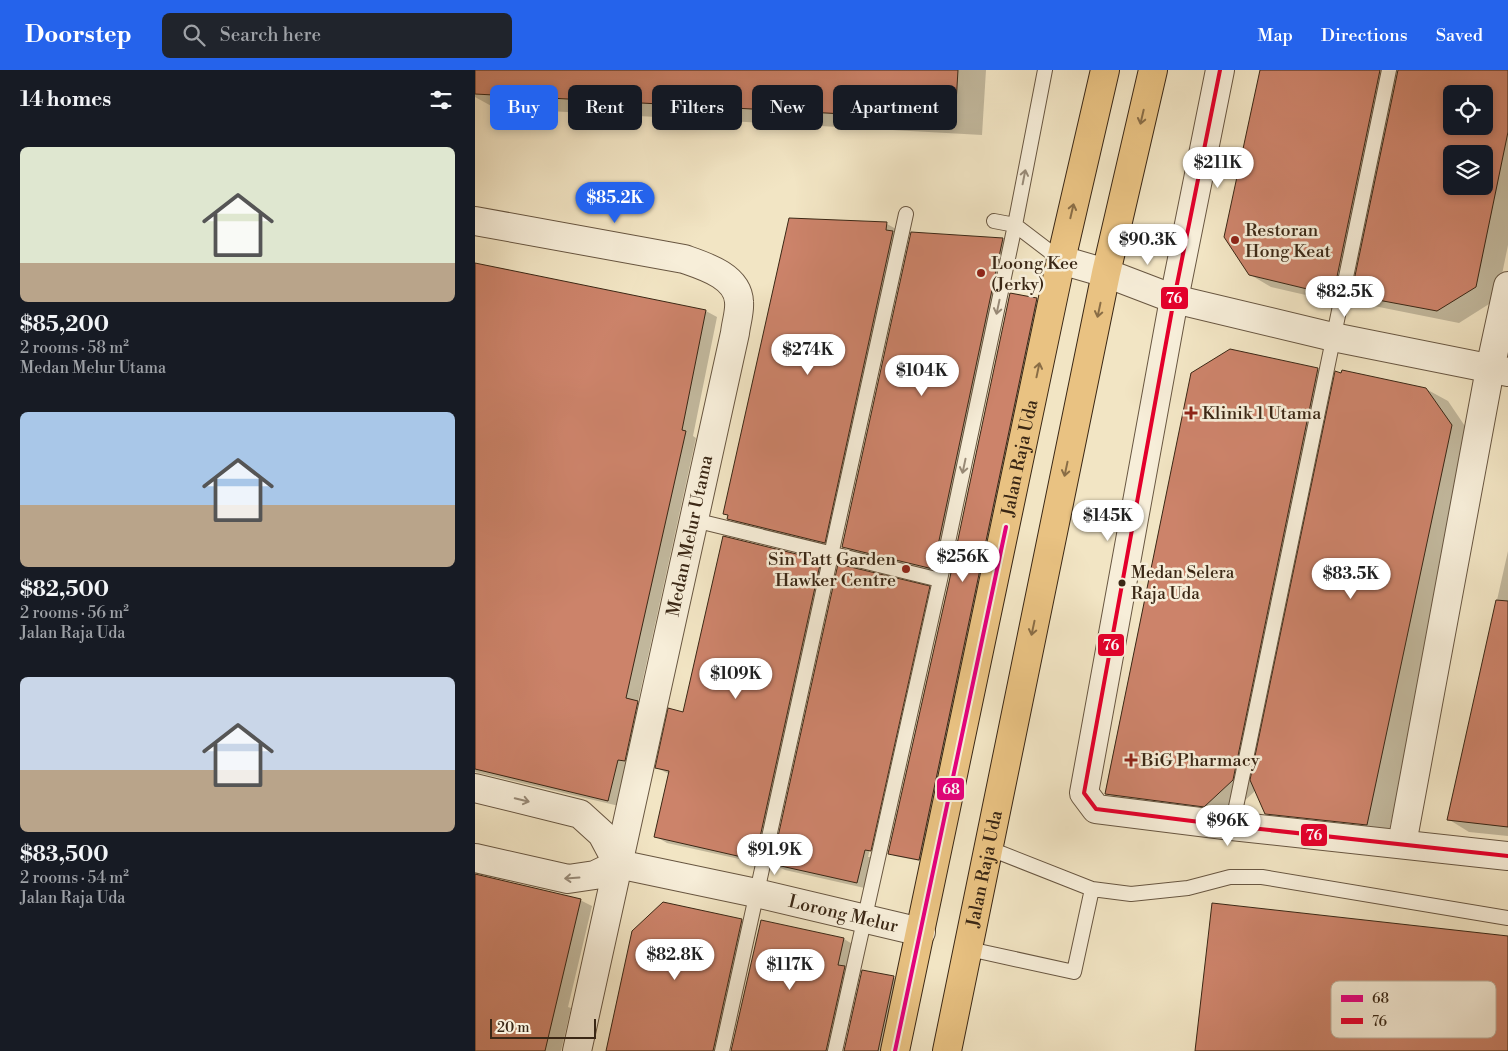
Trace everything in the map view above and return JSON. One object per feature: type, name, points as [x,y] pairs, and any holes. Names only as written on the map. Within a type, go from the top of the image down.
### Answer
[{"type":"main road","name":"Jalan Raja Uda","points":[[895,1051],[1061,260],[1105,70]]},
{"type":"main road","name":"Jalan Raja Uda","points":[[947,1051],[1106,273],[1153,70]]},
{"type":"street","points":[[1220,70],[1174,299],[1084,793],[1096,809],[1508,856]]},
{"type":"street","name":"Medan Melur Utama","points":[[475,221],[684,259],[712,269],[733,284],[739,301],[735,333],[577,1051]]},
{"type":"street","points":[[1061,260],[1106,273],[1174,299],[1333,337],[1499,370]]},
{"type":"street","points":[[1402,844],[1499,370],[1508,286]]},
{"type":"street","points":[[475,788],[580,814],[602,834],[619,864],[595,874],[568,879],[475,858]]},
{"type":"street","name":"Lorong Melur","points":[[619,864],[921,932]]},
{"type":"lane","points":[[835,1051],[863,918],[940,580],[1015,225],[1045,70]]},
{"type":"lane","points":[[1232,826],[1389,70]]},
{"type":"lane","points":[[722,1051],[906,214]]},
{"type":"lane","points":[[994,221],[1015,225],[1061,260]]},
{"type":"lane","points":[[694,520],[940,580]]},
{"type":"lane","points":[[988,848],[1092,889],[1131,894],[1188,888],[1230,877],[1262,878],[1508,918]]},
{"type":"lane","points":[[969,949],[1074,972],[1092,889]]},
{"type":"building","points":[[475,70],[958,70],[957,87],[957,85],[833,85],[833,113],[823,113],[823,85],[752,85],[752,109],[742,108],[742,85],[652,85],[652,104],[642,103],[642,85],[568,85],[568,99],[558,98],[558,85],[490,85],[490,95],[475,94]]},
{"type":"building","points":[[1260,70],[1380,70],[1334,291],[1329,290],[1328,294],[1249,275],[1224,237]]},
{"type":"building","points":[[1398,70],[1508,70],[1508,132],[1476,287],[1437,311],[1351,295]]},
{"type":"building","points":[[789,218],[887,222],[886,230],[893,231],[825,543],[727,519],[728,515],[723,514]]},
{"type":"building","points":[[911,232],[1003,238],[933,569],[842,547]]},
{"type":"building","points":[[475,263],[706,310],[682,430],[686,431],[626,698],[638,701],[625,761],[618,760],[608,801],[475,769]]},
{"type":"building","points":[[1010,293],[1037,298],[919,860],[888,854],[949,582]]},
{"type":"building","points":[[1230,349],[1318,368],[1233,780],[1204,807],[1105,794],[1191,373]]},
{"type":"building","points":[[1342,370],[1426,388],[1452,425],[1367,825],[1265,814],[1250,780],[1335,371],[1341,373]]},
{"type":"building","points":[[723,536],[821,560],[755,860],[654,837],[669,771],[655,768],[668,708],[683,712]]},
{"type":"building","points":[[838,564],[930,586],[871,851],[865,850],[857,883],[772,864]]},
{"type":"building","points":[[1496,600],[1508,601],[1508,827],[1447,820]]},
{"type":"building","points":[[475,874],[581,899],[545,1051],[475,1051]]},
{"type":"building","points":[[663,902],[742,919],[713,1051],[606,1051],[632,931]]},
{"type":"building","points":[[1212,903],[1508,936],[1508,1051],[1195,1051]]},
{"type":"building","points":[[761,920],[844,938],[838,965],[845,966],[826,1051],[731,1051]]},
{"type":"building","points":[[862,970],[894,976],[878,1051],[844,1051]]},
{"type":"transit line","name":"76","points":[[1220,70],[1174,299],[1084,793],[1096,809],[1508,856]]},
{"type":"transit line","name":"68","points":[[895,1051],[1006,527]]},
{"type":"place","name":"Restoran Hong Keat","points":[[1235,240]]},
{"type":"place","name":"Loong Kee (Jerky)","points":[[981,273]]},
{"type":"place","name":"Klinik 1 Utama","points":[[1191,413]]},
{"type":"place","name":"Sin Tatt Garden Hawker Centre","points":[[906,569]]},
{"type":"place","name":"Medan Selera Raja Uda","points":[[1122,583]]},
{"type":"place","name":"BiG Pharmacy","points":[[1131,760]]}]
